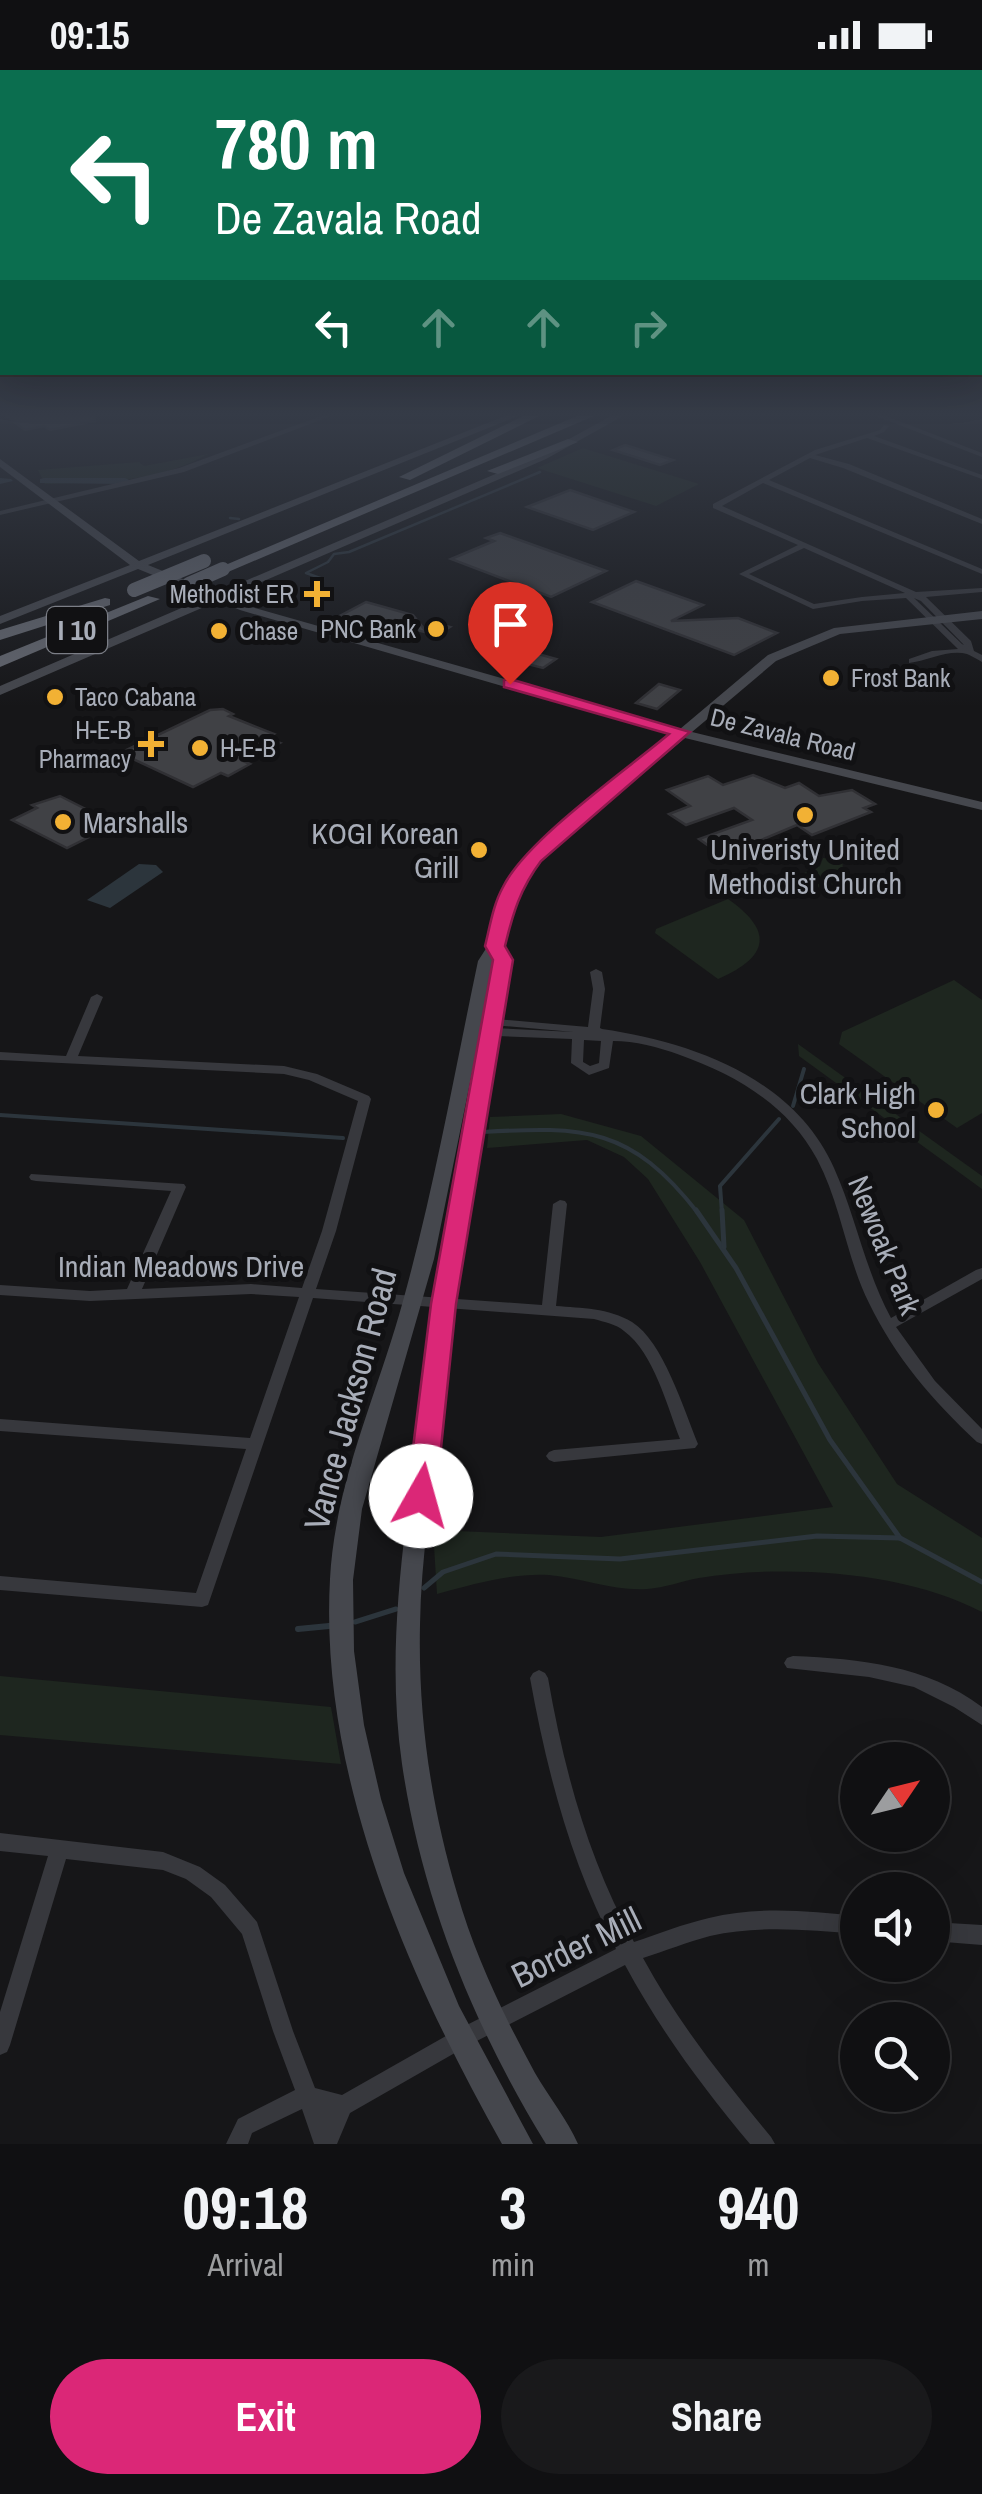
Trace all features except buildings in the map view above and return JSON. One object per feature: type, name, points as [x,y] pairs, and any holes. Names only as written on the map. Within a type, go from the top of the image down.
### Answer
[{"type":"highway","name":"I 10","points":[[0,648],[321,513]]},
{"type":"highway","name":"I 10","points":[[0,662],[357,513]]},
{"type":"highway","points":[[273,548],[372,513]]},
{"type":"highway","points":[[0,635],[105,602]]},
{"type":"main road","name":"De Zavala Road","points":[[64,513],[143,563],[251,607],[681,732],[982,806]]},
{"type":"main road","points":[[0,620],[271,513]]},
{"type":"main road","points":[[0,692],[412,513]]},
{"type":"main road","points":[[109,576],[120,565],[122,550],[149,552],[188,546]]},
{"type":"main road","points":[[188,546],[174,558],[178,565],[228,583],[261,580]]},
{"type":"main road","points":[[109,576],[143,575],[187,593],[193,601],[184,614]]},
{"type":"main road","points":[[184,614],[220,606],[251,607],[251,596],[261,580]]},
{"type":"main road","name":"Vance Jackson Road","points":[[518,2144],[460,2039],[411,1927],[375,1818],[350,1720],[341,1643],[341,1577],[350,1514],[413,1302],[482,1026],[503,960],[495,946],[508,894],[534,857],[758,667],[814,641],[982,618]]},
{"type":"main road","name":"Vance Jackson Road","points":[[482,1026],[444,1304],[408,1624],[409,1702],[426,1830],[450,1918],[512,2061],[563,2144]]},
{"type":"street","points":[[731,513],[930,604],[982,660]]},
{"type":"street","points":[[842,513],[982,572]]},
{"type":"street","points":[[803,546],[742,574],[812,607],[982,590]]},
{"type":"street","points":[[910,595],[910,601],[942,621]]},
{"type":"street","points":[[918,606],[930,604]]},
{"type":"street","points":[[912,661],[982,649]]},
{"type":"street","points":[[594,1029],[599,988],[596,972]]},
{"type":"street","points":[[70,1060],[97,996]]},
{"type":"street","name":"Newoak Park","points":[[482,1026],[594,1029],[672,1048],[727,1070],[766,1094],[797,1123],[822,1156],[866,1280],[889,1325],[931,1387],[982,1438]]},
{"type":"street","name":"Newoak Park","points":[[482,1026],[626,1038]]},
{"type":"street","points":[[594,1029],[606,1039],[606,1065],[589,1071],[576,1062],[578,1037],[594,1029]]},
{"type":"street","points":[[0,1056],[284,1070],[365,1098],[308,1294],[202,1600],[0,1583]]},
{"type":"street","points":[[36,1177],[180,1187],[132,1294]]},
{"type":"street","points":[[548,1311],[560,1204]]},
{"type":"street","points":[[889,1325],[981,1274]]},
{"type":"street","name":"Indian Meadows Drive","points":[[0,1290],[132,1294],[251,1289],[594,1314],[632,1329],[647,1346],[690,1444],[554,1456]]},
{"type":"street","points":[[0,1424],[256,1444]]},
{"type":"street","points":[[794,1663],[870,1667],[907,1674],[951,1694],[982,1716]]},
{"type":"street","points":[[540,1678],[548,1746],[566,1811],[594,1886],[628,1953],[674,2028],[764,2144]]},
{"type":"street","points":[[0,1842],[163,1861],[206,1881],[229,1902],[250,1929],[326,2144]]},
{"type":"street","points":[[0,2045],[60,1848]]},
{"type":"street","name":"Border Mill","points":[[343,2106],[460,2039],[628,1953],[709,1927],[746,1921],[784,1918],[840,1923]]},
{"type":"street","points":[[950,1932],[982,1935]]},
{"type":"street","points":[[237,2144],[245,2126],[306,2096],[343,2106],[326,2144]]},
{"type":"shaded area","points":[[823,858],[842,859],[844,881],[830,890],[807,884],[804,873],[820,866]]},
{"type":"shaded area","points":[[139,864],[156,865],[163,872],[110,908],[87,900]]},
{"type":"shaded area","points":[[728,899],[753,922],[759,943],[747,962],[718,979],[655,933],[656,929]]},
{"type":"shaded area","name":"Clark High School","points":[[954,980],[982,1000],[982,1113],[957,1128],[839,1044],[842,1032]]},
{"type":"shaded area","points":[[798,1044],[982,1176],[982,1189],[799,1056]]},
{"type":"shaded area","points":[[561,1114],[641,1136],[744,1220],[818,1363],[897,1484],[982,1538],[982,1612],[917,1587],[844,1574],[806,1572],[732,1574],[647,1589],[535,1575],[493,1580],[437,1594],[433,1530],[601,1537],[833,1507],[700,1262],[648,1179],[624,1157],[587,1140],[487,1148],[490,1117]]},
{"type":"shaded area","points":[[0,1676],[331,1707],[341,1764],[0,1735]]},
{"type":"waterway","points":[[323,579],[306,573],[328,562],[334,554],[349,552],[443,513]]},
{"type":"waterway","points":[[230,518],[239,519]]},
{"type":"waterway","points":[[793,1106],[804,1069]]},
{"type":"waterway","points":[[0,1115],[343,1138]]},
{"type":"waterway","points":[[722,1213],[720,1186],[779,1119]]},
{"type":"waterway","points":[[483,1132],[550,1130],[604,1138],[650,1163],[698,1213]]},
{"type":"waterway","points":[[696,1210],[736,1268],[830,1440],[900,1538]]},
{"type":"waterway","points":[[722,1210],[724,1247]]},
{"type":"waterway","points":[[424,1588],[443,1572],[496,1554],[620,1559],[817,1536],[900,1538]]},
{"type":"waterway","points":[[900,1538],[982,1582]]},
{"type":"waterway","points":[[355,1622],[396,1609]]},
{"type":"waterway","points":[[298,1629],[329,1626]]},
{"type":"place","name":"Methodist ER","points":[[317,594]]},
{"type":"place","name":"PNC Bank","points":[[436,629]]},
{"type":"place","name":"Chase","points":[[219,631]]},
{"type":"place","name":"Frost Bank","points":[[831,678]]},
{"type":"place","name":"Taco Cabana","points":[[55,697]]},
{"type":"place","name":"H-E-B Pharmacy","points":[[151,744]]},
{"type":"place","name":"H-E-B","points":[[200,748]]},
{"type":"place","name":"Univeristy United Methodist Church","points":[[805,815]]},
{"type":"place","name":"Marshalls","points":[[63,822]]},
{"type":"place","name":"KOGI Korean Grill","points":[[479,850]]},
{"type":"place","name":"Clark High School","points":[[936,1110]]},
{"type":"route","points":[[421,1496],[444,1304],[503,960],[495,946],[504,906],[513,885],[534,857],[681,732],[510,684]]}]
